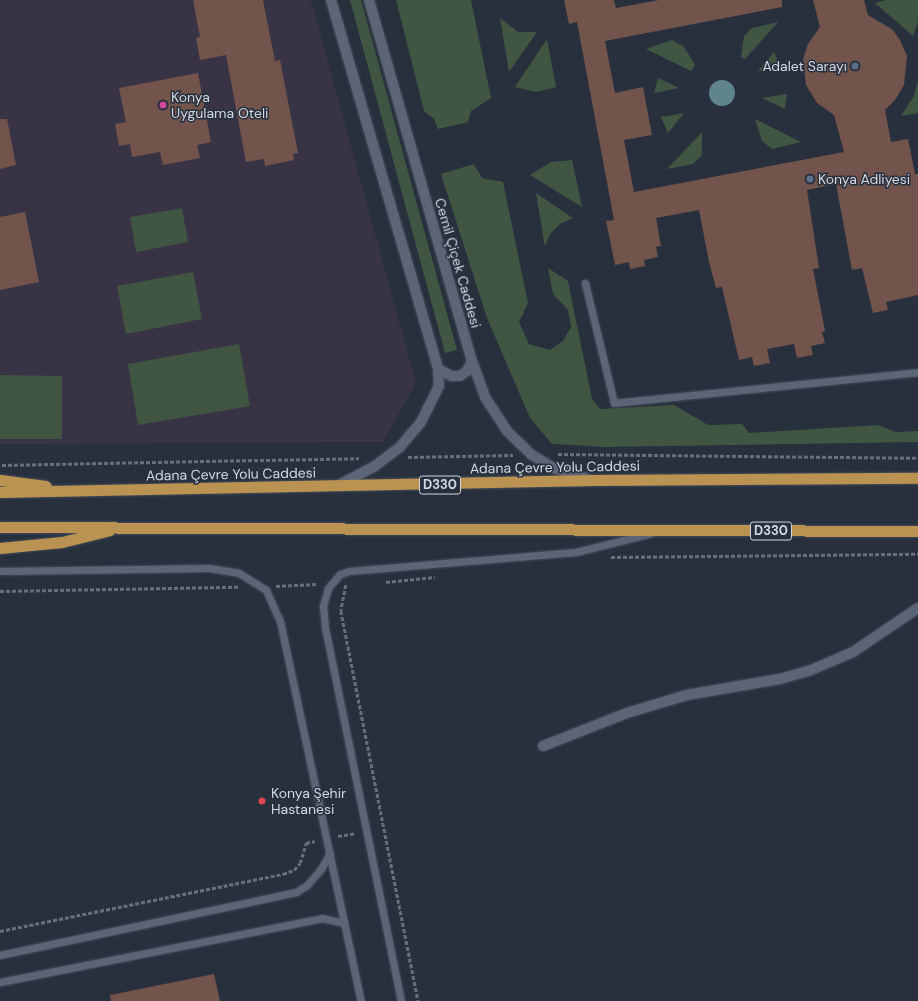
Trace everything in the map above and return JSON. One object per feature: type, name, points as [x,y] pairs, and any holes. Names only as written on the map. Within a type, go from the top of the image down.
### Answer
[{"type":"highway","name":"Adana Çevre Yolu Caddesi","points":[[0,492],[334,487],[593,480],[918,478]]},
{"type":"highway","points":[[0,480],[88,491]]},
{"type":"highway","points":[[0,548],[62,542],[122,526]]},
{"type":"highway","name":"D330","points":[[0,527],[122,526],[918,531]]},
{"type":"street","points":[[331,0],[438,369],[439,386],[427,412],[406,441],[387,458],[361,475],[334,487]]},
{"type":"street","name":"Cemil Çiçek Caddesi","points":[[369,0],[472,361],[491,408],[507,431],[532,455],[554,468],[593,480]]},
{"type":"street","points":[[438,369],[452,376],[460,376],[467,371],[472,361]]},
{"type":"street","points":[[543,746],[627,713],[687,695],[780,679],[811,670],[853,652],[918,608]]},
{"type":"lane","points":[[584,283],[614,403],[918,372]]},
{"type":"lane","points":[[400,1001],[325,627],[325,596],[333,580],[340,574],[358,569],[576,552],[662,530]]},
{"type":"lane","points":[[0,571],[209,568],[239,573],[254,580],[269,596],[280,621],[361,1001]]},
{"type":"lane","points":[[0,955],[296,892],[307,885],[321,870],[330,853]]},
{"type":"lane","points":[[0,982],[322,918],[344,923]]},
{"type":"path","points":[[0,465],[532,455],[918,458]]},
{"type":"path","points":[[346,583],[341,611],[418,1001]]},
{"type":"path","points":[[0,931],[283,874],[294,870],[300,863],[306,843],[384,828]]},
{"type":"shaded area","points":[[0,0],[311,0],[416,383],[383,442],[0,444]]},
{"type":"shaded area","points":[[350,0],[361,0],[457,350],[445,353]]},
{"type":"shaded area","points":[[396,0],[471,0],[491,98],[471,111],[468,122],[438,129],[434,119],[424,111]]},
{"type":"shaded area","points":[[886,0],[918,0],[918,21],[913,36],[875,3]]},
{"type":"shaded area","points":[[500,18],[518,32],[537,32],[509,72]]},
{"type":"shaded area","points":[[778,22],[745,59],[741,57],[744,36],[752,28]]},
{"type":"shaded area","points":[[547,39],[556,87],[536,92],[515,87]]},
{"type":"shaded area","points":[[672,40],[684,47],[695,65],[691,71],[646,49]]},
{"type":"shaded area","points":[[774,52],[782,69],[758,71]]},
{"type":"shaded area","points":[[658,78],[679,88],[654,93]]},
{"type":"shaded area","points":[[722,80],[731,84],[735,93],[731,102],[722,106],[713,102],[709,93],[713,84]]},
{"type":"shaded area","points":[[918,80],[918,113],[901,116],[914,96]]},
{"type":"shaded area","points":[[787,94],[785,109],[762,98]]},
{"type":"shaded area","points":[[684,113],[668,133],[661,117]]},
{"type":"shaded area","points":[[755,119],[801,142],[772,149],[762,141]]},
{"type":"shaded area","points":[[702,132],[702,155],[693,164],[667,169]]},
{"type":"shaded area","points":[[572,160],[582,207],[530,175],[551,162]]},
{"type":"shaded area","points":[[474,164],[482,178],[503,182],[528,303],[519,322],[529,344],[550,350],[563,341],[571,327],[568,310],[553,294],[548,268],[568,281],[592,399],[600,409],[674,405],[708,425],[742,424],[749,433],[878,425],[896,432],[918,431],[918,442],[606,447],[552,444],[530,418],[487,318],[441,174]]},
{"type":"shaded area","points":[[536,193],[573,218],[560,224],[550,234],[545,247]]},
{"type":"shaded area","points":[[182,208],[188,242],[136,252],[130,217]]},
{"type":"shaded area","points":[[193,272],[202,319],[126,334],[117,286]]},
{"type":"shaded area","points":[[239,344],[250,406],[138,425],[128,364]]},
{"type":"shaded area","points":[[0,375],[62,376],[62,439],[0,439]]},
{"type":"building","points":[[193,0],[263,0],[275,61],[280,60],[298,153],[293,154],[294,160],[265,166],[264,159],[246,162],[226,55],[200,60],[196,38],[200,37]]},
{"type":"building","name":"Konya Adliyesi","points":[[564,0],[614,0],[616,8],[659,0],[782,0],[782,7],[605,41],[615,93],[643,87],[652,135],[624,140],[634,192],[844,152],[834,115],[817,103],[806,85],[803,59],[808,44],[820,27],[813,0],[864,0],[868,15],[893,30],[900,40],[907,56],[904,85],[895,100],[885,110],[891,142],[908,139],[915,174],[918,174],[918,295],[886,302],[888,310],[873,313],[862,268],[852,270],[836,184],[807,190],[819,268],[813,269],[825,331],[822,332],[825,343],[811,346],[813,355],[797,358],[794,344],[767,349],[770,363],[754,366],[752,357],[739,360],[722,287],[716,288],[709,262],[699,210],[656,218],[661,246],[656,247],[658,257],[644,260],[645,266],[630,269],[629,262],[615,265],[606,221],[614,220],[577,22],[569,24]]},
{"type":"building","name":"Konya Uygulama Oteli","points":[[198,73],[211,142],[197,145],[200,158],[163,165],[160,152],[132,157],[130,144],[119,146],[115,124],[126,122],[119,88]]},
{"type":"building","points":[[0,119],[7,119],[16,165],[0,169]]},
{"type":"building","points":[[25,212],[39,282],[0,290],[0,217]]},
{"type":"building","points":[[214,974],[220,1001],[111,1001],[110,995]]},
{"type":"place","name":"Adalet Sarayı","points":[[855,66]]},
{"type":"place","name":"Konya Uygulama Oteli","points":[[163,105]]},
{"type":"place","name":"Konya Adliyesi","points":[[810,179]]},
{"type":"place","name":"Konya Şehir Hastanesi","points":[[262,801]]}]
